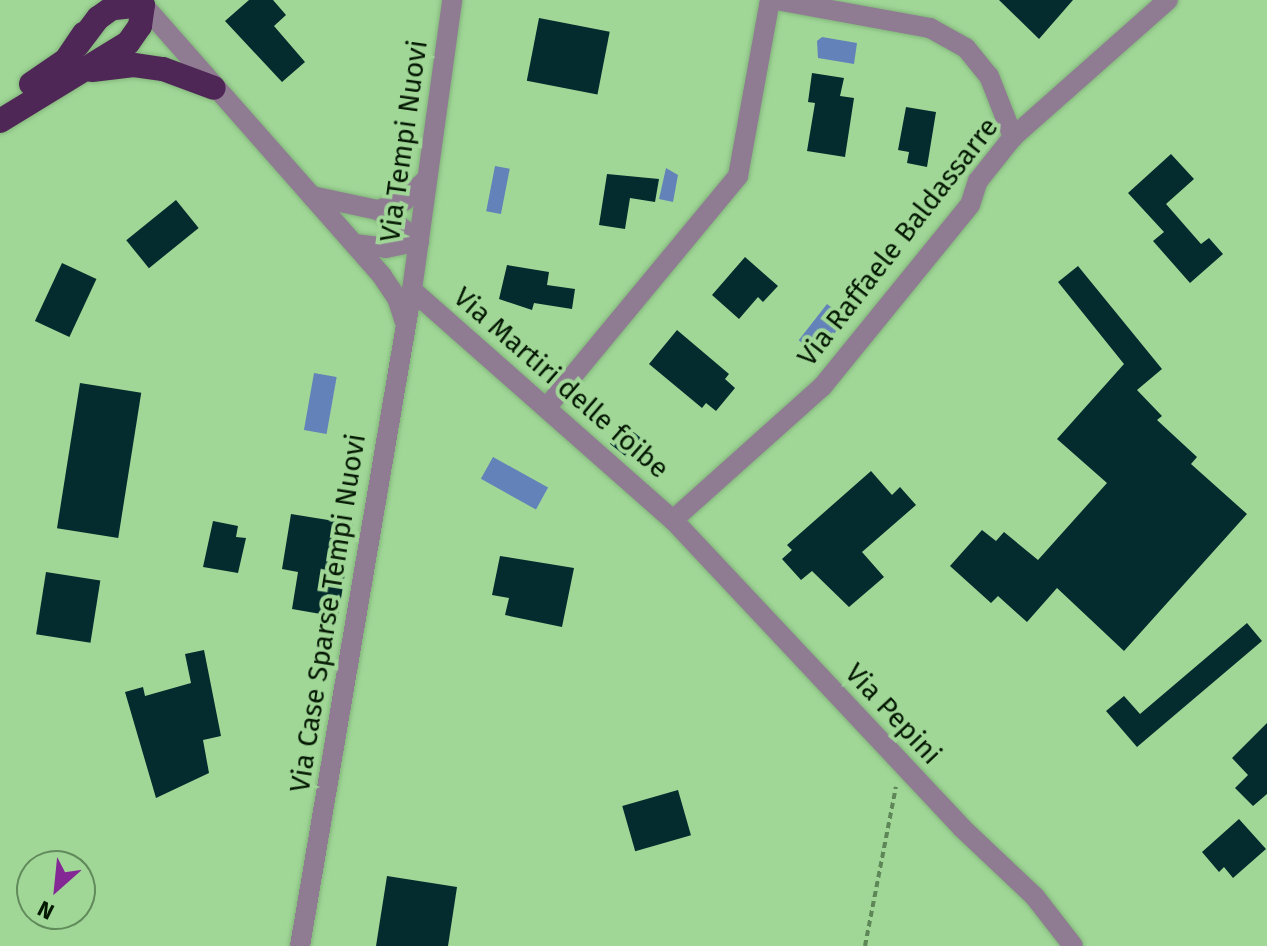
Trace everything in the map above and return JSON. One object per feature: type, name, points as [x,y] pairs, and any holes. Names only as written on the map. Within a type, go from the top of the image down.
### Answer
[{"type":"highway","points":[[78,45],[94,0]]},
{"type":"highway","points":[[0,105],[66,60],[98,18],[112,8],[141,2],[140,26],[128,43],[0,121]]},
{"type":"highway","points":[[75,76],[134,65],[183,74],[214,88]]},
{"type":"street","name":"Via Tempi Nuovi","points":[[412,290],[452,0]]},
{"type":"street","points":[[547,407],[738,176],[773,0],[930,28],[966,48],[989,76],[1013,137]]},
{"type":"street","name":"Via Raffaele Baldassarre","points":[[673,520],[822,387],[970,205],[978,181],[1013,137],[1168,0]]},
{"type":"street","points":[[141,2],[355,244],[397,298],[405,323]]},
{"type":"street","points":[[378,210],[404,201],[427,179]]},
{"type":"street","points":[[312,196],[378,210],[419,241]]},
{"type":"street","points":[[355,244],[386,248],[419,241]]},
{"type":"street","name":"Via Martiri delle foibe","points":[[412,290],[673,520]]},
{"type":"street","name":"Via Case Sparse Tempi Nuovi","points":[[300,946],[412,290]]},
{"type":"street","name":"Via Pepini","points":[[673,520],[901,762],[1035,897],[1073,946]]},
{"type":"path","points":[[865,946],[901,762]]},
{"type":"water","points":[[822,37],[857,43],[854,64],[818,58],[817,41]]},
{"type":"water","points":[[495,166],[510,169],[501,214],[486,211]]},
{"type":"water","points":[[666,168],[678,175],[673,202],[659,199]]},
{"type":"water","points":[[827,304],[846,319],[818,355],[799,340]]},
{"type":"water","points":[[314,373],[337,377],[327,434],[304,430]]},
{"type":"water","points":[[493,457],[548,488],[536,509],[481,479]]},
{"type":"building","points":[[249,0],[273,0],[286,15],[274,26],[305,62],[282,82],[225,21]]},
{"type":"building","points":[[999,0],[1073,0],[1039,39]]},
{"type":"building","points":[[539,18],[610,32],[597,95],[527,81]]},
{"type":"building","points":[[812,73],[844,78],[840,96],[854,98],[845,157],[807,151],[815,103],[808,102]]},
{"type":"building","points":[[906,107],[936,112],[927,167],[907,163],[909,152],[898,150]]},
{"type":"building","points":[[1171,154],[1194,179],[1166,204],[1201,244],[1209,238],[1223,254],[1190,283],[1153,241],[1164,232],[1128,193]]},
{"type":"building","points":[[607,174],[659,179],[655,202],[630,198],[625,229],[599,225]]},
{"type":"building","points":[[176,200],[199,228],[149,268],[126,240]]},
{"type":"building","points":[[745,257],[778,286],[763,302],[758,297],[739,319],[712,295]]},
{"type":"building","points":[[62,263],[96,279],[69,337],[35,321]]},
{"type":"building","points":[[507,265],[549,272],[547,285],[575,289],[572,309],[534,303],[532,310],[499,299]]},
{"type":"building","points":[[1078,266],[1162,369],[1137,390],[1162,416],[1157,420],[1197,457],[1191,464],[1247,514],[1124,651],[1057,588],[1027,622],[998,596],[991,603],[950,566],[982,530],[996,541],[1004,532],[1038,560],[1107,483],[1057,439],[1124,364],[1058,282]]},
{"type":"building","points":[[677,330],[729,374],[725,379],[735,388],[716,411],[706,403],[702,408],[649,364]]},
{"type":"building","points":[[80,383],[141,393],[118,538],[57,528]]},
{"type":"building","points":[[625,425],[641,438],[626,457],[610,444]]},
{"type":"building","points":[[871,471],[892,495],[900,487],[916,505],[862,552],[884,577],[849,607],[812,571],[801,580],[782,559],[792,550],[787,545]]},
{"type":"building","points":[[291,514],[353,524],[338,617],[292,609],[298,572],[282,569]]},
{"type":"building","points":[[213,521],[238,526],[236,537],[246,538],[238,573],[203,567]]},
{"type":"building","points":[[500,556],[574,568],[562,627],[505,615],[509,598],[492,595]]},
{"type":"building","points":[[46,572],[100,581],[90,643],[36,634]]},
{"type":"building","points":[[1247,623],[1262,641],[1137,747],[1106,711],[1124,696],[1140,714]]},
{"type":"building","points":[[204,650],[221,736],[203,740],[209,773],[156,798],[125,692],[143,687],[145,696],[191,683],[185,654]]},
{"type":"building","points":[[1267,723],[1267,794],[1253,806],[1235,788],[1248,775],[1232,758]]},
{"type":"building","points":[[678,790],[691,835],[635,851],[622,806]]},
{"type":"building","points":[[1239,819],[1266,849],[1233,878],[1224,867],[1219,872],[1202,852]]},
{"type":"building","points":[[387,876],[457,887],[448,946],[376,946]]}]
